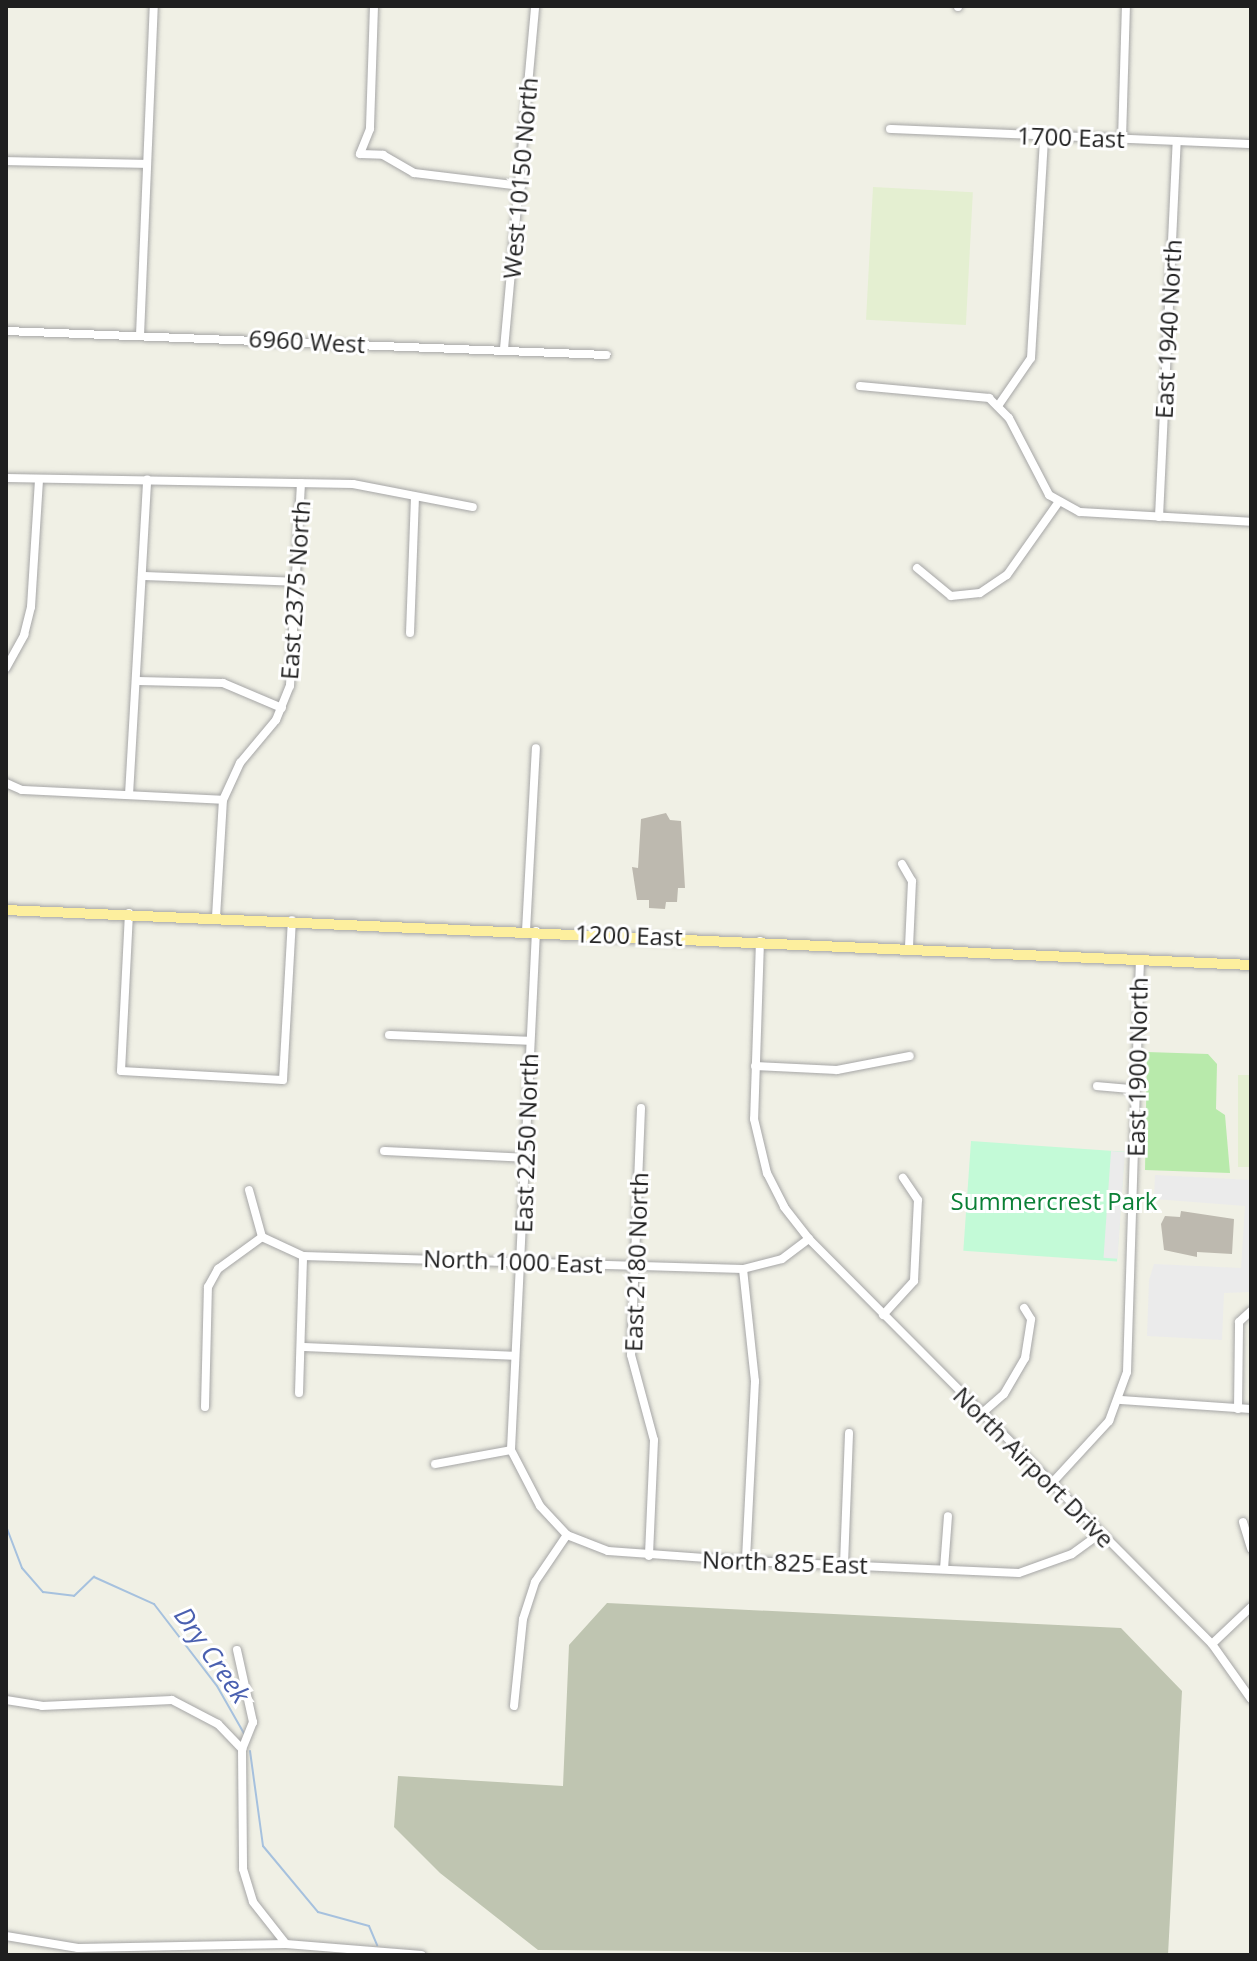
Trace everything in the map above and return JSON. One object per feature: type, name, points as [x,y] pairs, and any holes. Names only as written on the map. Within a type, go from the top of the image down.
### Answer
[{"type":"main road","name":"1200 East","points":[[6,910],[760,940],[1251,965]]},
{"type":"street","points":[[140,335],[154,6]]},
{"type":"street","points":[[374,6],[370,129],[360,154],[383,155],[414,173],[521,186]]},
{"type":"street","name":"West 10150 North","points":[[504,349],[535,6]]},
{"type":"street","points":[[1122,139],[1126,6]]},
{"type":"street","name":"1700 East","points":[[890,129],[1251,144]]},
{"type":"street","points":[[998,406],[1031,358],[1044,136]]},
{"type":"street","name":"East 1940 North","points":[[1159,517],[1177,141]]},
{"type":"street","points":[[6,161],[147,164]]},
{"type":"street","name":"6960 West","points":[[6,331],[607,355]]},
{"type":"street","points":[[860,386],[968,392],[998,406],[1058,503],[1080,512],[1251,522]]},
{"type":"street","points":[[6,478],[340,484],[473,507]]},
{"type":"street","points":[[6,668],[31,607],[39,479]]},
{"type":"street","points":[[129,795],[138,681],[147,480]]},
{"type":"street","name":"East 2375 North","points":[[216,917],[223,800],[240,763],[282,708],[290,686],[301,483]]},
{"type":"street","points":[[410,633],[415,499]]},
{"type":"street","points":[[917,568],[951,596],[980,593],[1007,575],[1058,503]]},
{"type":"street","points":[[142,576],[296,582]]},
{"type":"street","points":[[138,681],[223,683],[282,708]]},
{"type":"street","name":"East 2250 North","points":[[511,1450],[530,1041],[536,748]]},
{"type":"street","points":[[6,783],[22,790],[223,800]]},
{"type":"street","points":[[902,864],[912,881],[909,947]]},
{"type":"street","points":[[129,913],[121,1071],[283,1080],[292,920]]},
{"type":"street","name":"North Airport Drive","points":[[760,940],[755,1066],[759,1149],[784,1207],[809,1239],[883,1315],[1212,1644],[1251,1699]]},
{"type":"street","name":"East 1900 North","points":[[1051,1484],[1102,1431],[1121,1400],[1135,1270],[1135,1089],[1140,959]]},
{"type":"street","points":[[389,1035],[530,1041]]},
{"type":"street","points":[[755,1066],[837,1070],[910,1056]]},
{"type":"street","points":[[1097,1086],[1135,1089]]},
{"type":"street","name":"East 2180 North","points":[[641,1108],[632,1370],[654,1440],[649,1556]]},
{"type":"street","points":[[384,1151],[525,1158]]},
{"type":"street","points":[[883,1315],[914,1281],[918,1200],[903,1178]]},
{"type":"street","points":[[205,1407],[208,1287],[218,1269],[262,1237],[249,1190]]},
{"type":"street","name":"North 1000 East","points":[[262,1237],[303,1256],[521,1260],[743,1269],[782,1259],[809,1239]]},
{"type":"street","points":[[299,1393],[303,1256]]},
{"type":"street","points":[[743,1269],[755,1381],[746,1561]]},
{"type":"street","points":[[981,1414],[1004,1394],[1025,1358],[1031,1319],[1024,1308]]},
{"type":"street","points":[[1238,1409],[1239,1322],[1251,1311]]},
{"type":"street","points":[[302,1347],[515,1356]]},
{"type":"street","points":[[1121,1400],[1251,1409]]},
{"type":"street","points":[[844,1564],[849,1433]]},
{"type":"street","points":[[435,1464],[511,1450]]},
{"type":"street","name":"North 825 East","points":[[511,1450],[540,1506],[567,1535],[608,1551],[649,1556],[1019,1573],[1072,1554],[1100,1534]]},
{"type":"street","points":[[944,1569],[948,1516]]},
{"type":"street","points":[[1243,1522],[1251,1549]]},
{"type":"street","points":[[514,1706],[523,1619],[535,1582],[567,1535]]},
{"type":"street","points":[[1212,1644],[1251,1607]]},
{"type":"street","points":[[237,1650],[253,1722],[242,1749],[243,1869],[253,1902],[282,1944]]},
{"type":"street","points":[[6,1700],[42,1706],[172,1700],[194,1706],[242,1749]]},
{"type":"street","points":[[6,1936],[78,1948],[282,1944],[422,1955]]},
{"type":"street","points":[[278,1955],[282,1944]]},
{"type":"shaded area","points":[[873,187],[973,192],[966,325],[866,320]]},
{"type":"shaded area","points":[[1238,1075],[1251,1075],[1251,1167],[1238,1167]]},
{"type":"shaded area","points":[[1111,1151],[1125,1152],[1118,1259],[1104,1258]]},
{"type":"shaded area","points":[[1155,1175],[1251,1180],[1251,1292],[1224,1293],[1222,1340],[1147,1336],[1149,1280],[1154,1264],[1241,1268],[1245,1206],[1154,1199]]},
{"type":"shaded area","points":[[607,1603],[1121,1628],[1182,1691],[1168,1955],[538,1950],[440,1873],[394,1827],[398,1776],[563,1786],[569,1645]]},
{"type":"green space","points":[[1147,1052],[1208,1054],[1217,1064],[1216,1109],[1225,1115],[1230,1173],[1145,1170]]},
{"type":"green space","name":"Summercrest Park","points":[[971,1141],[1125,1152],[1117,1261],[963,1251]]},
{"type":"building","points":[[666,813],[670,820],[681,821],[685,888],[678,888],[677,902],[666,902],[665,909],[649,908],[649,900],[637,900],[632,867],[638,868],[641,819]]},
{"type":"building","points":[[1181,1211],[1234,1219],[1232,1254],[1197,1252],[1197,1257],[1164,1250],[1161,1224],[1165,1216],[1180,1217]]},
{"type":"waterway","name":"Dry Creek","points":[[6,1526],[22,1568],[43,1592],[74,1596],[94,1577],[154,1604],[217,1686],[245,1735]]},
{"type":"waterway","name":"Dry Creek","points":[[250,1751],[263,1846],[318,1912],[369,1926],[377,1945]]}]
